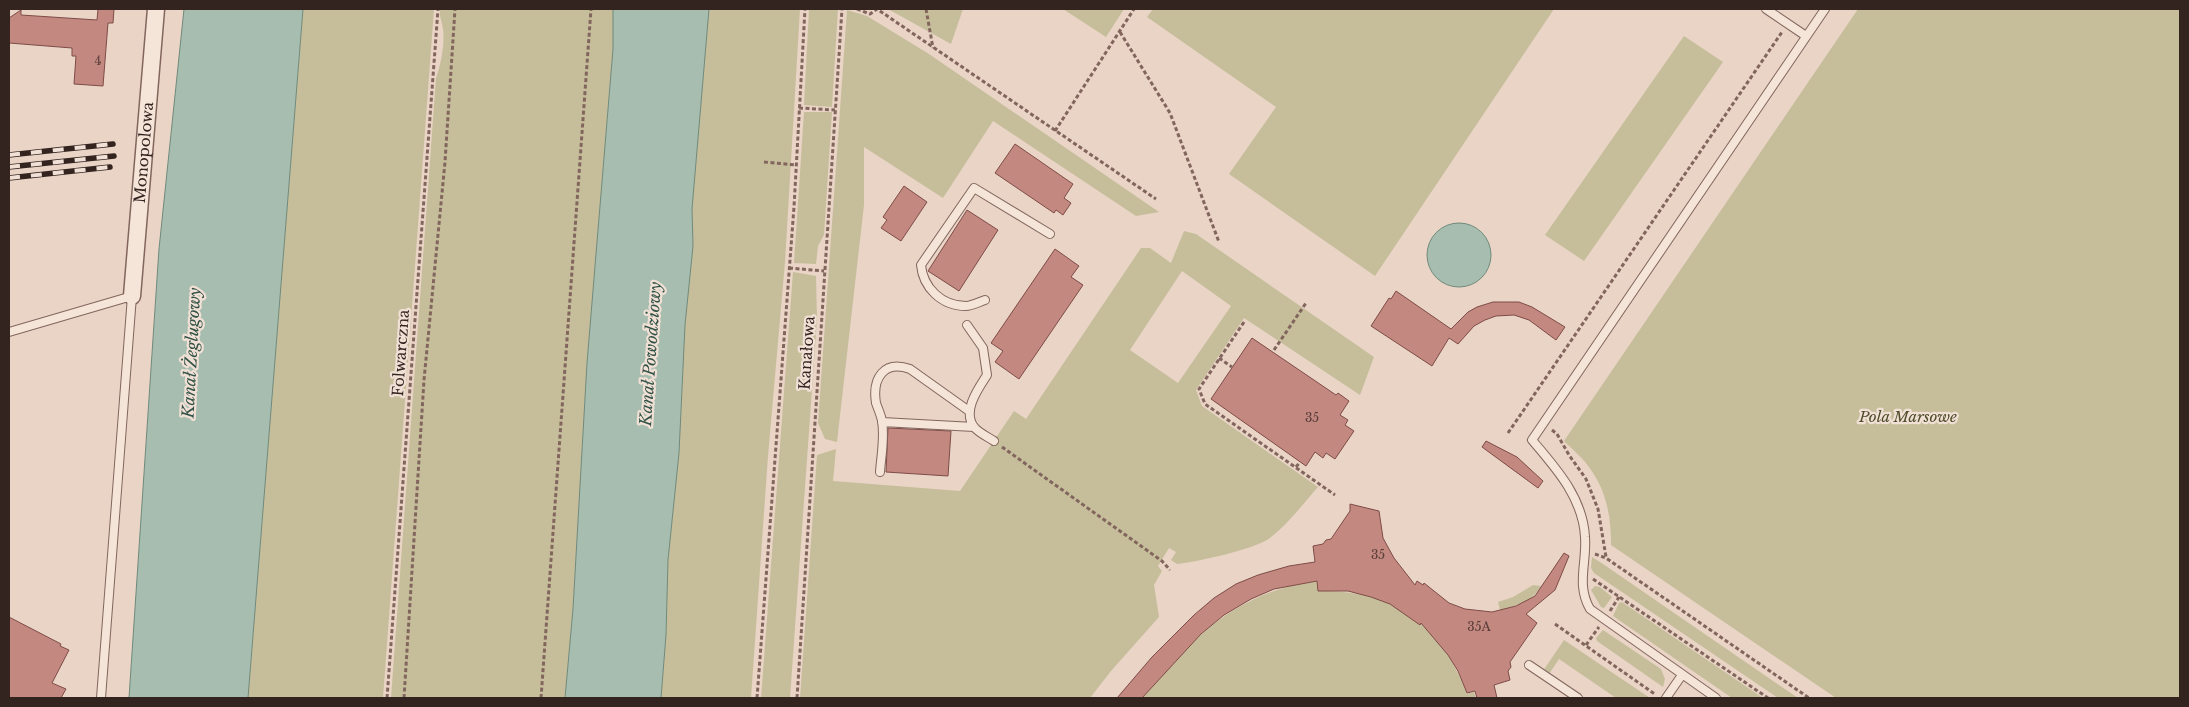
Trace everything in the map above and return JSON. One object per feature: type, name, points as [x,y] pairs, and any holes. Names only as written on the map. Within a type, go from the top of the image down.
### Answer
[{"type":"street","name":"Monopolowa","points":[[132,296],[156,9]]},
{"type":"lane","points":[[1766,9],[1806,36]]},
{"type":"lane","points":[[1716,698],[1590,609],[1584,596],[1582,572],[1585,550],[1584,524],[1574,496],[1550,461],[1532,440],[1825,9]]},
{"type":"lane","points":[[985,300],[967,306],[950,303],[938,296],[922,278],[921,265],[974,188],[1050,234]]},
{"type":"lane","points":[[9,332],[132,296],[101,698]]},
{"type":"lane","points":[[967,325],[982,348],[987,375],[977,390],[969,411]]},
{"type":"lane","points":[[880,472],[882,422],[876,402],[880,375],[890,366],[899,365],[910,369],[924,378],[969,411],[974,427]]},
{"type":"lane","points":[[882,422],[974,427],[994,441]]},
{"type":"lane","points":[[1529,665],[1578,698]]},
{"type":"lane","points":[[1666,698],[1682,675]]},
{"type":"path","name":"Folwarczna","points":[[387,698],[438,9]]},
{"type":"path","points":[[404,698],[424,380],[445,162],[455,9]]},
{"type":"path","points":[[541,698],[591,9]]},
{"type":"path","points":[[757,698],[789,268],[804,9]]},
{"type":"path","name":"Kanałowa","points":[[797,698],[842,9]]},
{"type":"path","points":[[857,9],[870,14],[877,9],[1156,199]]},
{"type":"path","points":[[926,9],[933,48]]},
{"type":"path","points":[[1055,131],[1134,9]]},
{"type":"path","points":[[1508,433],[1788,23]]},
{"type":"path","points":[[1120,32],[1170,113],[1218,242]]},
{"type":"path","points":[[799,108],[836,110]]},
{"type":"path","points":[[764,162],[796,165]]},
{"type":"path","points":[[789,268],[824,271]]},
{"type":"path","points":[[1274,350],[1306,303]]},
{"type":"path","points":[[1244,322],[1199,389],[1205,404],[1335,495]]},
{"type":"path","points":[[1219,358],[1232,367]]},
{"type":"path","points":[[1227,419],[1230,414]]},
{"type":"path","points":[[994,441],[1162,561],[1170,570]]},
{"type":"path","points":[[1296,467],[1300,462]]},
{"type":"path","points":[[1585,550],[1606,558],[1809,698]]},
{"type":"path","points":[[1582,572],[1768,698]]},
{"type":"path","points":[[1555,624],[1661,698]]},
{"type":"green space","points":[[303,9],[434,9],[383,698],[248,698]]},
{"type":"green space","points":[[440,9],[613,9],[613,49],[587,363],[573,609],[565,698],[391,698],[436,78],[441,60],[443,41]]},
{"type":"green space","points":[[709,9],[800,9],[785,262],[768,456],[751,698],[661,698],[666,635],[668,560],[679,453],[685,325],[693,246],[692,209]]},
{"type":"green space","points":[[809,9],[838,9],[832,107],[804,105]]},
{"type":"green space","points":[[888,9],[963,9],[951,44]]},
{"type":"green space","points":[[1063,9],[1124,9],[1106,37]]},
{"type":"green space","points":[[1153,9],[1554,9],[1375,276],[1229,174],[1276,107],[1147,17]]},
{"type":"green space","name":"Pola Marsowe","points":[[1858,9],[2180,9],[2180,698],[1836,698],[1611,545],[1609,515],[1601,487],[1582,458],[1564,441]]},
{"type":"green space","points":[[847,10],[867,16],[929,54],[1159,212],[1136,216],[993,121],[943,198],[864,147],[864,205],[837,442],[825,439],[818,423]]},
{"type":"green space","points":[[1684,36],[1723,62],[1584,261],[1545,235]]},
{"type":"green space","points":[[804,112],[832,112],[824,235],[818,246],[816,264],[794,263]]},
{"type":"green space","points":[[1184,231],[1196,234],[1374,357],[1360,395],[1244,318],[1196,390],[1202,406],[1318,487],[1295,514],[1283,527],[1263,542],[1225,554],[1177,564],[1171,560],[1176,552],[1169,548],[1158,566],[1162,571],[1154,585],[1159,617],[1111,671],[1090,698],[800,698],[817,455],[836,449],[833,481],[960,491],[1014,411],[1026,419],[1141,248],[1150,248],[1171,263]],"holes":[[[1182,271],[1231,306],[1178,383],[1130,350]]]},
{"type":"green space","points":[[793,272],[816,276],[817,319],[790,698],[761,698]]},
{"type":"green space","points":[[1592,557],[1798,698],[1778,698],[1594,573],[1591,568]]},
{"type":"green space","points":[[1317,581],[1318,591],[1336,591],[1372,597],[1393,603],[1419,624],[1421,623],[1436,638],[1448,656],[1459,674],[1467,694],[1474,692],[1476,698],[1142,698],[1179,656],[1218,621],[1262,595]]},
{"type":"green space","points":[[1533,585],[1541,586],[1533,596],[1518,605],[1500,610],[1498,602],[1513,597]]},
{"type":"green space","points":[[1595,586],[1600,587],[1612,597],[1604,608],[1601,607],[1591,590]]},
{"type":"green space","points":[[1622,602],[1763,698],[1732,698],[1613,616],[1619,603]]},
{"type":"green space","points":[[1603,630],[1661,669],[1665,679],[1663,687],[1597,641],[1596,638]]},
{"type":"green space","points":[[1564,640],[1650,698],[1616,698],[1559,659],[1549,674],[1543,671]]},
{"type":"water","name":"Kanał Żeglugowy","points":[[184,9],[303,9],[248,698],[129,698],[159,249]]},
{"type":"water","name":"Kanał Powodziowy","points":[[613,9],[709,9],[692,209],[693,246],[685,325],[679,453],[668,560],[666,635],[661,698],[565,698],[573,609],[587,363],[613,49]]},
{"type":"water","points":[[1453,223],[1465,223],[1482,232],[1489,243],[1491,255],[1489,267],[1482,278],[1465,287],[1453,287],[1441,282],[1432,273],[1427,261],[1427,249],[1432,237],[1441,228]]},
{"type":"building","points":[[98,9],[114,9],[113,23],[108,23],[103,86],[74,84],[76,56],[72,56],[72,48],[9,43],[9,18],[21,10],[21,15],[97,20]]},
{"type":"building","points":[[1015,144],[1073,184],[1064,198],[1071,203],[1063,215],[1056,210],[1054,213],[995,173]]},
{"type":"building","points":[[904,186],[927,202],[901,241],[881,228],[887,220],[883,217]]},
{"type":"building","points":[[967,210],[998,230],[959,291],[928,271]]},
{"type":"building","points":[[1055,249],[1079,266],[1071,277],[1083,285],[1019,379],[995,362],[1003,351],[991,343]]},
{"type":"building","points":[[1396,291],[1451,329],[1468,312],[1493,302],[1519,302],[1532,307],[1565,327],[1556,340],[1529,320],[1514,315],[1496,316],[1474,326],[1458,344],[1449,338],[1432,366],[1371,326],[1389,298],[1391,299]]},
{"type":"building","points":[[1252,338],[1336,395],[1338,393],[1349,401],[1340,415],[1348,420],[1345,425],[1354,431],[1335,459],[1326,453],[1323,458],[1315,452],[1306,466],[1211,399]]},
{"type":"building","points":[[888,428],[951,431],[948,476],[886,472]]},
{"type":"building","points":[[1486,441],[1517,457],[1543,481],[1538,488],[1482,447]]},
{"type":"building","points":[[1350,504],[1379,511],[1383,538],[1394,558],[1415,585],[1417,581],[1423,585],[1424,583],[1449,603],[1465,609],[1492,612],[1516,606],[1535,596],[1564,553],[1569,556],[1555,590],[1526,614],[1537,623],[1510,662],[1511,667],[1508,671],[1510,680],[1494,685],[1497,698],[1477,698],[1475,691],[1467,693],[1458,671],[1448,655],[1421,623],[1420,625],[1390,604],[1371,597],[1348,591],[1318,591],[1317,581],[1274,589],[1251,599],[1224,615],[1201,634],[1142,698],[1117,698],[1152,657],[1214,598],[1236,584],[1258,575],[1289,566],[1315,562],[1313,546],[1323,544],[1326,540],[1331,539],[1350,511]]},
{"type":"building","points":[[9,617],[69,650],[52,683],[66,689],[61,698],[9,698]]},
{"type":"railway","points":[[9,155],[113,144]]},
{"type":"railway","points":[[9,167],[114,156]]},
{"type":"railway","points":[[9,178],[110,167]]}]
